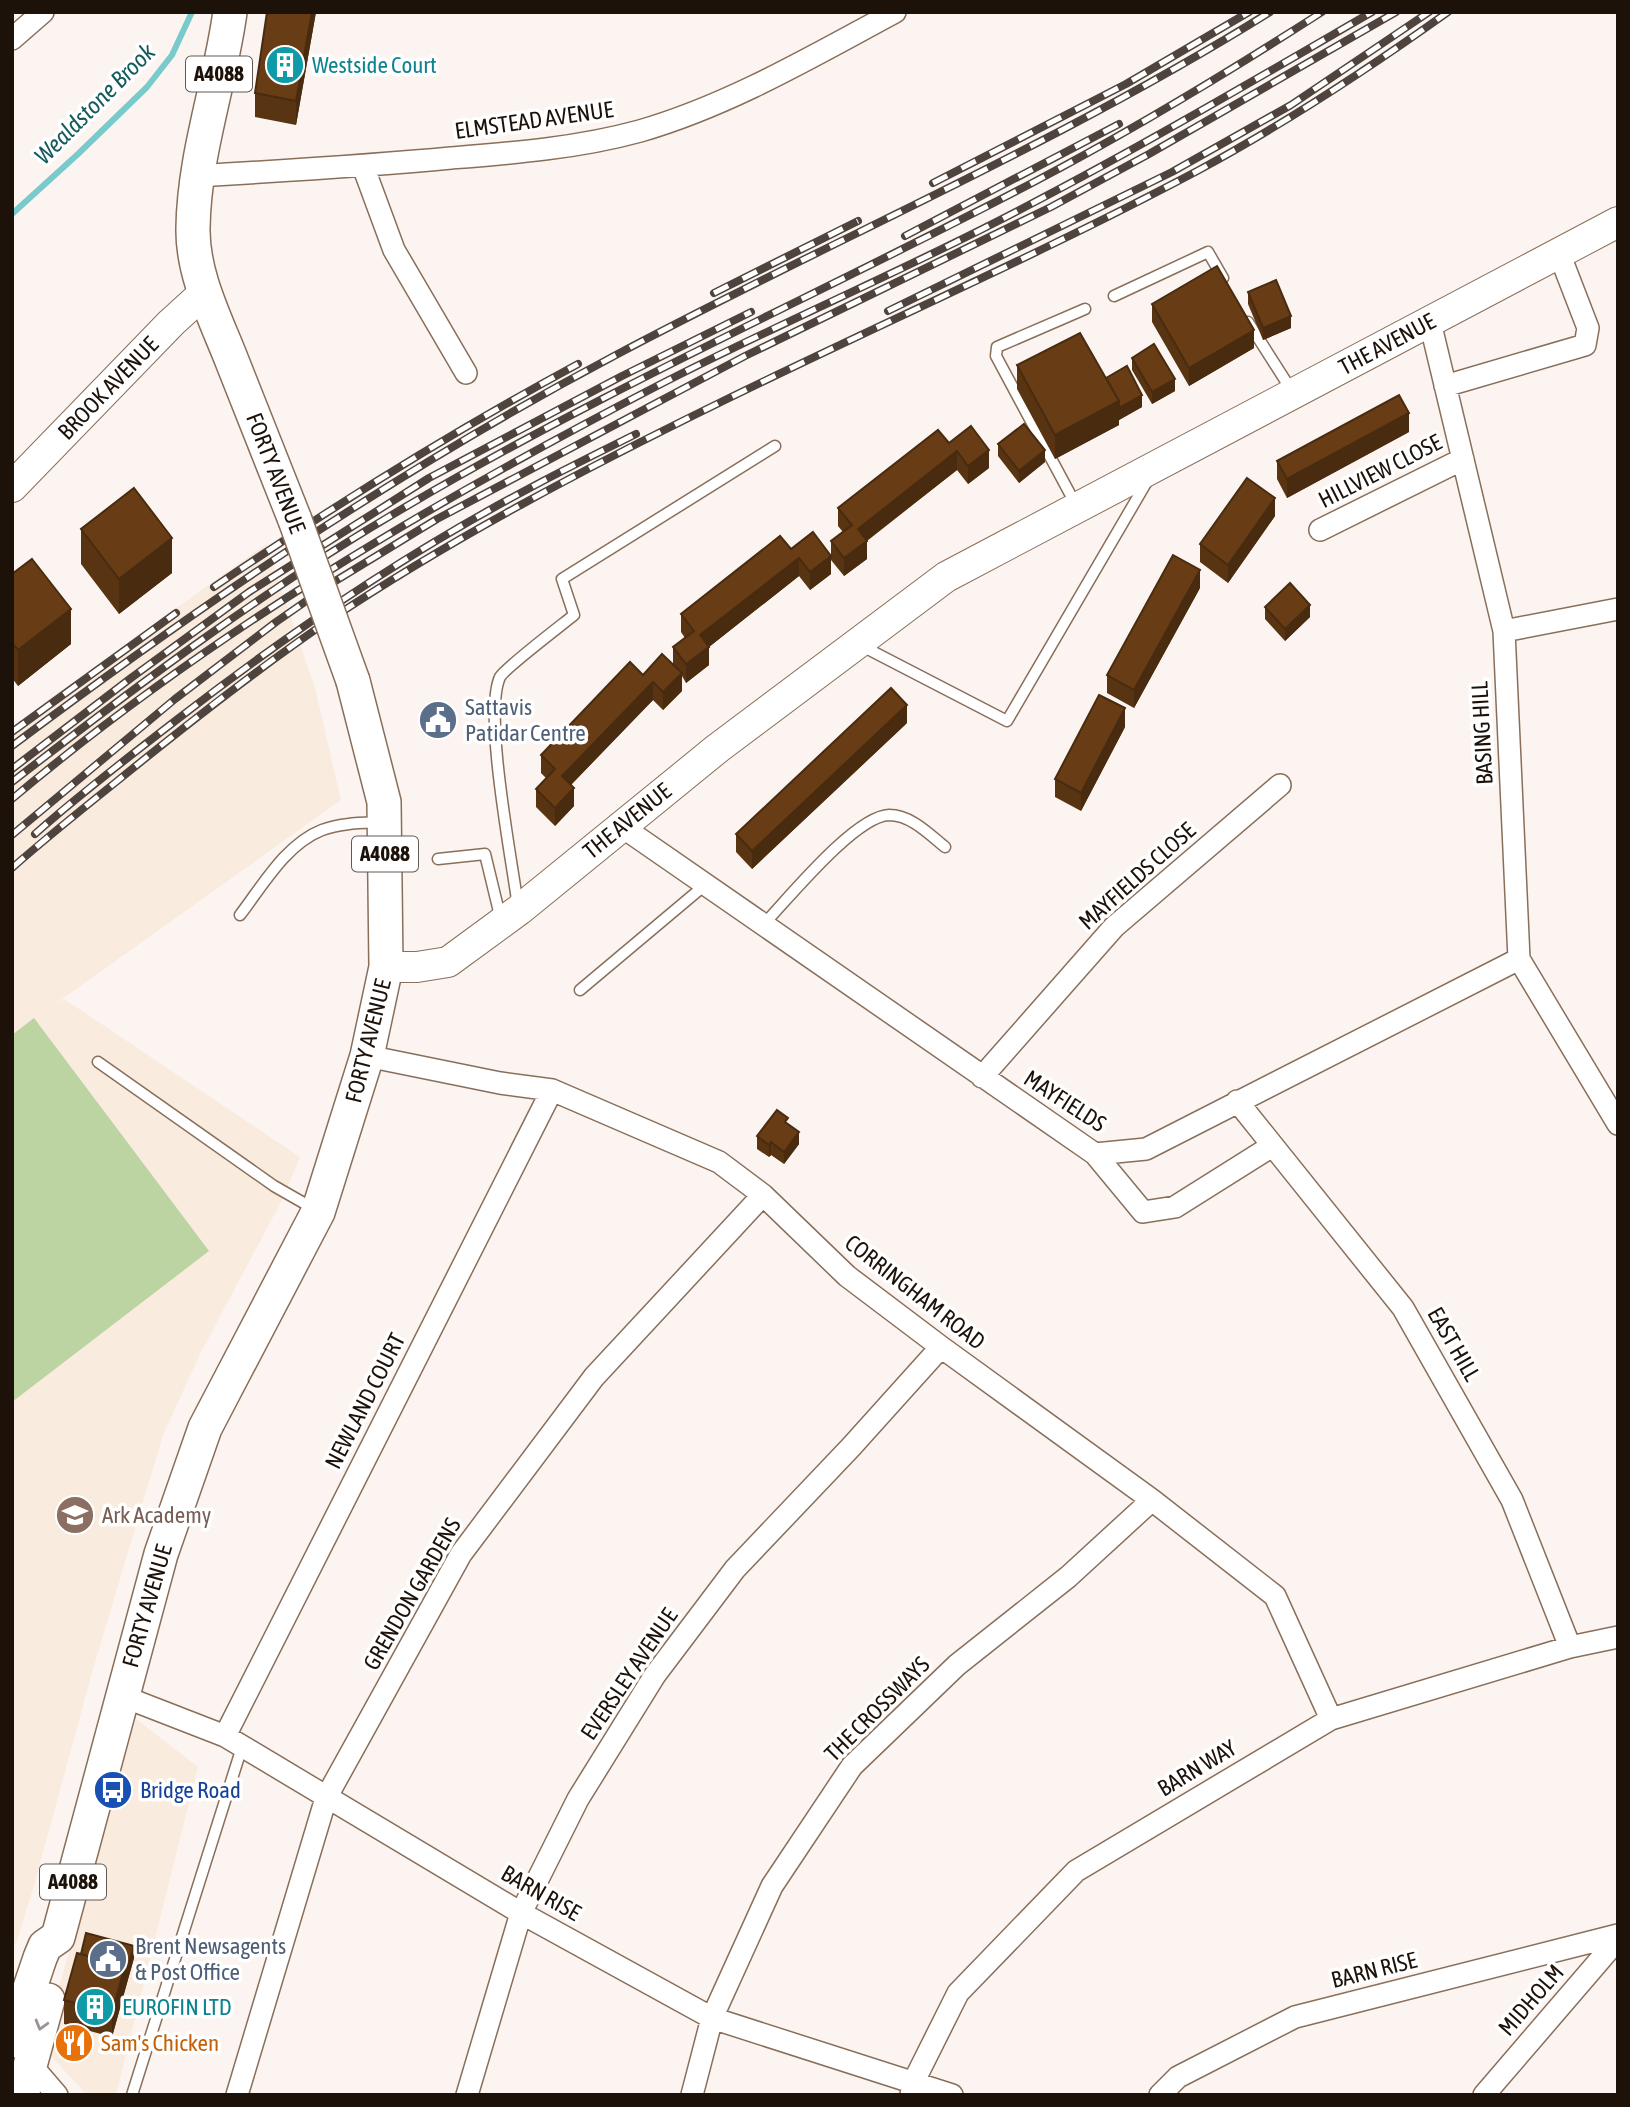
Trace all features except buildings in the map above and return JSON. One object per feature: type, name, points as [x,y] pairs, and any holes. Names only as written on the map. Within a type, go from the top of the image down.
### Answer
[{"type":"main road","name":"FORTY AVENUE","points":[[17,2053],[161,1554],[205,1428],[318,1212],[367,1056],[386,967],[384,802],[353,681],[295,520],[205,292],[193,231],[196,176],[230,12]]},
{"type":"main road","points":[[12,1976],[49,1948]]},
{"type":"street","points":[[12,38],[43,12]]},
{"type":"street","name":"ELMSTEAD AVENUE","points":[[196,176],[363,166],[519,152],[594,142],[641,131],[757,85],[895,12]]},
{"type":"street","points":[[363,166],[394,250],[466,373]]},
{"type":"street","name":"THE AVENUE","points":[[386,967],[417,967],[448,962],[510,916],[718,748],[946,577],[1618,222]]},
{"type":"street","points":[[1445,386],[1585,345],[1588,328],[1559,253]]},
{"type":"street","name":"BROOK AVENUE","points":[[12,486],[205,292]]},
{"type":"street","name":"BASING HILL","points":[[1430,322],[1504,631],[1518,959],[1618,1124]]},
{"type":"street","name":"HILLVIEW CLOSE","points":[[1320,530],[1463,459]]},
{"type":"street","points":[[1504,631],[1618,609]]},
{"type":"street","name":"MAYFIELDS CLOSE","points":[[982,1077],[1114,927],[1280,785]]},
{"type":"street","name":"MAYFIELDS","points":[[621,826],[1096,1154],[1146,1149],[1518,959]]},
{"type":"street","name":"CORRINGHAM ROAD","points":[[367,1056],[500,1083],[552,1090],[719,1162],[763,1195],[847,1276],[1152,1500],[1275,1596],[1331,1719]]},
{"type":"street","name":"NEWLAND COURT","points":[[233,1742],[552,1090]]},
{"type":"street","name":"EAST HILL","points":[[1237,1101],[1404,1308],[1512,1500],[1570,1647]]},
{"type":"street","points":[[1096,1154],[1143,1212],[1175,1207],[1272,1146]]},
{"type":"street","name":"GRENDON GARDENS","points":[[237,2095],[326,1798],[461,1554],[594,1377],[763,1195]]},
{"type":"street","name":"EVERSLEY AVENUE","points":[[467,2095],[521,1913],[578,1799],[655,1675],[735,1569],[941,1347]]},
{"type":"street","name":"THE CROSSWAYS","points":[[692,2095],[712,2018],[772,1886],[852,1766],[957,1665],[1068,1577],[1152,1500]]},
{"type":"street","name":"BARN WAY","points":[[912,2089],[958,1993],[1076,1871],[1331,1719],[1570,1647],[1618,1637]]},
{"type":"street","name":"BARN RISE","points":[[122,1696],[233,1742],[521,1913],[712,2018],[912,2089],[952,2095]]},
{"type":"street","name":"BARN RISE","points":[[1160,2095],[1178,2077],[1295,2017],[1618,1937]]},
{"type":"street","name":"MIDHOLM","points":[[1484,2095],[1618,1937]]},
{"type":"street","points":[[17,2053],[57,2095]]},
{"type":"lane","points":[[1114,296],[1208,252],[1228,287]]},
{"type":"lane","points":[[1077,508],[996,356],[998,347],[1086,309]]},
{"type":"lane","points":[[1241,310],[1294,394]]},
{"type":"lane","points":[[510,916],[494,711],[501,676],[575,615],[562,579],[775,446]]},
{"type":"lane","points":[[856,643],[1007,721],[1157,466]]},
{"type":"lane","points":[[763,925],[837,846],[873,819],[890,815],[907,819],[945,847]]},
{"type":"lane","points":[[240,915],[301,841],[324,829],[384,822]]},
{"type":"lane","points":[[438,859],[485,854],[510,916]]},
{"type":"lane","points":[[580,990],[705,885]]},
{"type":"lane","points":[[98,1062],[274,1186],[318,1212]]},
{"type":"lane","points":[[132,2095],[233,1742]]},
{"type":"shaded area","points":[[266,544],[315,688],[341,800],[51,1007],[64,999],[300,1157],[282,1200],[201,1352],[163,1435],[91,1676],[33,1889],[12,1949],[12,728]]},
{"type":"shaded area","points":[[136,1719],[198,1767],[116,2095],[87,2095],[42,2046]]},
{"type":"green space","points":[[34,1018],[209,1251],[12,1402],[12,1035]]},
{"type":"waterway","name":"Wealdstone Brook","points":[[12,214],[147,87],[172,55],[192,12]]},
{"type":"railway","points":[[933,183],[1126,84],[1249,12]]},
{"type":"railway","points":[[12,746],[157,640],[306,539],[535,399],[696,313],[1110,105],[1270,12]]},
{"type":"railway","points":[[12,782],[254,603],[407,506],[561,421],[1069,163],[1178,101],[1322,12]]},
{"type":"railway","points":[[12,799],[164,681],[323,574],[405,525],[657,386],[981,230],[1071,183],[1372,12]]},
{"type":"railway","points":[[12,835],[175,699],[276,622],[332,583],[437,519],[745,356],[1051,207],[1396,12]]},
{"type":"railway","points":[[888,311],[1172,172],[1291,105],[1429,12]]},
{"type":"railway","points":[[12,868],[195,719],[303,638],[473,531],[671,427],[1081,230],[1199,170],[1326,95],[1448,12]]},
{"type":"railway","points":[[905,236],[1119,124]]},
{"type":"railway","points":[[714,293],[858,221]]},
{"type":"railway","points":[[12,769],[249,592],[429,478],[622,376],[751,312]]},
{"type":"railway","points":[[214,587],[393,471],[578,364]]},
{"type":"railway","points":[[35,834],[106,775],[305,625],[482,514],[636,434]]},
{"type":"railway","points":[[12,732],[176,613]]},
{"type":"place","name":"Westside Court","points":[[285,65]]},
{"type":"place","name":"Sattavis Patidar Centre","points":[[438,720]]},
{"type":"place","name":"Ark Academy","points":[[75,1515]]},
{"type":"place","name":"Bridge Road","points":[[113,1790]]},
{"type":"place","name":"Brent Newsagents & Post Office","points":[[108,1959]]},
{"type":"place","name":"EUROFIN LTD","points":[[95,2007]]},
{"type":"place","name":"Sam's Chicken","points":[[74,2043]]}]
